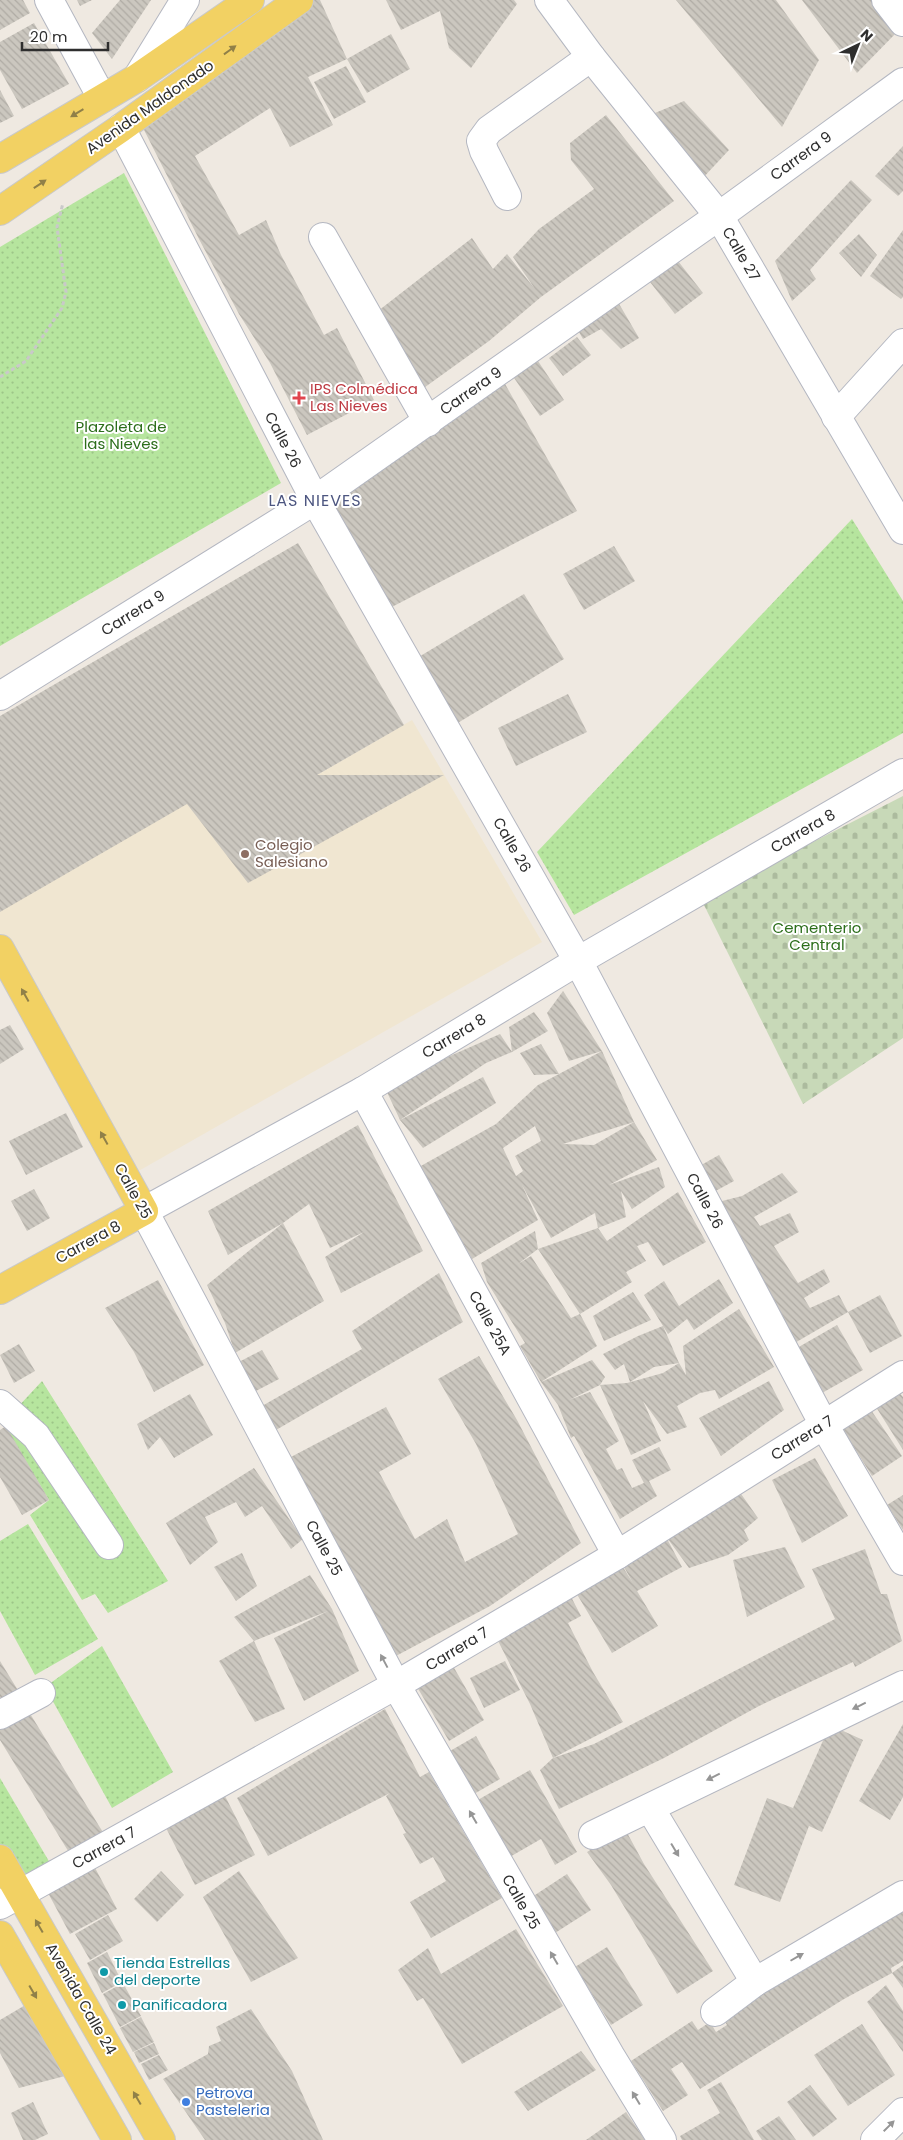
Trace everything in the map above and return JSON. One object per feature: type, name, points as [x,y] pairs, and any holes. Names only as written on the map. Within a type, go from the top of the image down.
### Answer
[{"type":"main road","name":"Avenida Maldonado","points":[[0,159],[137,78],[250,0]]},
{"type":"main road","name":"Avenida Maldonado","points":[[0,211],[121,128],[300,0]]},
{"type":"main road","name":"Calle 25","points":[[0,949],[144,1211]]},
{"type":"main road","name":"Carrera 8","points":[[0,1290],[144,1211]]},
{"type":"main road","name":"Avenida Calle 24","points":[[0,1859],[10,1900],[161,2140]]},
{"type":"main road","points":[[0,1935],[117,2140]]},
{"type":"street","points":[[49,0],[102,98]]},
{"type":"street","points":[[137,78],[185,0]]},
{"type":"street","name":"Calle 27","points":[[548,0],[591,57],[719,216],[903,530]]},
{"type":"street","points":[[886,0],[903,22]]},
{"type":"street","points":[[507,196],[484,151],[481,141],[489,130],[591,57]]},
{"type":"street","name":"Carrera 9","points":[[0,696],[315,500],[719,216],[903,82]]},
{"type":"street","name":"Calle 26","points":[[121,128],[315,500],[578,961],[824,1425],[903,1561]]},
{"type":"street","points":[[323,236],[428,422]]},
{"type":"street","points":[[836,417],[903,343]]},
{"type":"street","name":"Carrera 8","points":[[144,1211],[363,1090],[578,961],[903,773]]},
{"type":"street","name":"Calle 25A","points":[[363,1090],[617,1555]]},
{"type":"street","name":"Calle 25","points":[[144,1211],[396,1685],[610,2055],[662,2140]]},
{"type":"street","name":"Carrera 7","points":[[10,1900],[396,1685],[617,1555],[903,1375]]},
{"type":"street","points":[[0,1404],[36,1436],[109,1545]]},
{"type":"street","points":[[593,1835],[903,1685]]},
{"type":"street","points":[[0,1715],[41,1693]]},
{"type":"street","points":[[650,1808],[755,1982]]},
{"type":"street","points":[[715,2012],[755,1982],[903,1895]]},
{"type":"street","points":[[875,2140],[903,2112]]},
{"type":"path","points":[[0,377],[26,361],[62,308],[66,292],[57,227],[66,198]]},
{"type":"shaded area","name":"Colegio Salesiano","points":[[0,716],[317,775],[412,720],[542,942],[135,1173],[0,933]]},
{"type":"green space","name":"Plazoleta de las Nieves","points":[[124,173],[281,483],[0,646],[0,247]]},
{"type":"green space","points":[[852,519],[903,601],[903,733],[574,915],[537,852]]},
{"type":"green space","name":"Cementerio Central","points":[[903,796],[903,1038],[803,1104],[701,899]]},
{"type":"green space","points":[[42,1381],[168,1581],[108,1613],[95,1594],[82,1600],[30,1515],[49,1500],[3,1423]]},
{"type":"green space","points":[[28,1524],[98,1639],[35,1675],[0,1611],[0,1541]]},
{"type":"green space","points":[[102,1646],[173,1772],[112,1808],[45,1687]]},
{"type":"green space","points":[[0,1778],[50,1863],[20,1881],[0,1847]]},
{"type":"building","points":[[0,0],[23,0],[30,13],[0,30]]},
{"type":"building","points":[[77,0],[92,0],[80,6]]},
{"type":"building","points":[[120,0],[151,0],[112,59],[92,33]]},
{"type":"building","points":[[310,0],[320,0],[347,59],[308,77],[333,125],[290,147],[270,108],[195,156],[239,235],[266,220],[281,255],[324,335],[337,328],[374,400],[307,435],[270,363],[239,314],[200,241],[138,118]]},
{"type":"building","points":[[386,0],[514,0],[517,4],[471,68],[449,48],[440,11],[401,30]]},
{"type":"building","points":[[676,0],[776,0],[819,60],[782,127]]},
{"type":"building","points":[[802,0],[873,0],[897,32],[857,73]]},
{"type":"building","points":[[34,23],[69,84],[22,109],[0,70],[0,42]]},
{"type":"building","points":[[391,34],[410,69],[367,93],[347,59]]},
{"type":"building","points":[[346,66],[366,102],[334,119],[314,82]]},
{"type":"building","points":[[0,90],[14,116],[0,123]]},
{"type":"building","points":[[684,101],[729,150],[701,180],[655,113]]},
{"type":"building","points":[[606,115],[674,201],[541,297],[489,341],[421,390],[378,311],[472,238],[493,269],[507,254],[535,289],[513,257],[539,229],[594,189],[571,160],[570,143]]},
{"type":"building","points":[[903,146],[903,191],[898,196],[875,176]]},
{"type":"building","points":[[851,180],[872,200],[810,270],[816,279],[792,301],[775,261]]},
{"type":"building","points":[[903,230],[903,297],[901,299],[870,276]]},
{"type":"building","points":[[859,234],[877,255],[861,277],[839,253]]},
{"type":"building","points":[[678,261],[703,293],[675,314],[650,282]]},
{"type":"building","points":[[618,302],[639,338],[621,349],[601,329],[583,339],[576,327]]},
{"type":"building","points":[[577,337],[591,355],[563,376],[549,358]]},
{"type":"building","points":[[534,355],[564,400],[540,416],[510,372]]},
{"type":"building","points":[[500,375],[577,511],[388,609],[326,496]]},
{"type":"building","points":[[298,543],[404,725],[317,775],[444,775],[248,883],[187,804],[0,912],[0,716]]},
{"type":"building","points":[[614,546],[635,581],[584,610],[563,574]]},
{"type":"building","points":[[524,594],[564,659],[456,724],[417,658]]},
{"type":"building","points":[[568,694],[587,732],[516,766],[498,728]]},
{"type":"building","points":[[563,991],[602,1051],[569,1061],[547,1013]]},
{"type":"building","points":[[534,1012],[548,1031],[512,1052],[509,1027]]},
{"type":"building","points":[[10,1025],[24,1049],[0,1064],[0,1030]]},
{"type":"building","points":[[500,1034],[512,1052],[486,1063],[400,1120],[386,1090],[434,1063]]},
{"type":"building","points":[[541,1044],[559,1074],[534,1075],[520,1053]]},
{"type":"building","points":[[602,1051],[634,1122],[657,1160],[609,1185],[659,1167],[665,1187],[632,1209],[621,1191],[626,1217],[598,1228],[595,1213],[551,1238],[522,1185],[538,1220],[472,1259],[419,1167],[496,1124],[538,1085]],"holes":[[[634,1122],[594,1145],[563,1144]],[[535,1126],[541,1141],[515,1156],[523,1171],[516,1176],[503,1148]]]},
{"type":"building","points":[[483,1077],[496,1103],[423,1148],[400,1120]]},
{"type":"building","points":[[66,1113],[83,1147],[26,1175],[9,1141]]},
{"type":"building","points":[[358,1125],[423,1251],[341,1293],[325,1257],[364,1232],[330,1248],[309,1204],[283,1223],[228,1255],[208,1211]]},
{"type":"building","points":[[719,1155],[734,1181],[710,1194],[696,1168]]},
{"type":"building","points":[[782,1173],[798,1192],[754,1217],[760,1226],[790,1213],[799,1232],[774,1246],[798,1283],[824,1269],[830,1282],[804,1298],[810,1308],[839,1295],[848,1312],[793,1344],[718,1202],[742,1196]]},
{"type":"building","points":[[34,1189],[50,1218],[27,1231],[11,1201]]},
{"type":"building","points":[[678,1192],[706,1242],[663,1266],[648,1242],[637,1246],[646,1261],[626,1272],[632,1282],[580,1314],[538,1249],[598,1228],[607,1241]]},
{"type":"building","points":[[283,1223],[324,1301],[235,1353],[225,1323],[207,1285]]},
{"type":"building","points":[[535,1231],[538,1249],[518,1264],[531,1256],[571,1318],[580,1314],[597,1346],[541,1382],[520,1346],[525,1343],[487,1282],[481,1263]]},
{"type":"building","points":[[439,1273],[463,1322],[276,1430],[262,1406],[362,1349],[352,1331]]},
{"type":"building","points":[[719,1279],[733,1303],[694,1330],[687,1319],[668,1334],[644,1295],[664,1281],[679,1306]]},
{"type":"building","points":[[158,1280],[204,1365],[154,1392],[134,1352],[105,1308]]},
{"type":"building","points":[[633,1292],[651,1320],[604,1341],[593,1316]]},
{"type":"building","points":[[880,1295],[902,1336],[870,1353],[848,1312]]},
{"type":"building","points":[[739,1309],[774,1367],[719,1399],[715,1390],[700,1393],[677,1406],[687,1427],[667,1434],[643,1401],[661,1441],[631,1455],[600,1385],[627,1383],[663,1373],[679,1363],[686,1375],[683,1346]]},
{"type":"building","points":[[837,1325],[863,1370],[822,1393],[797,1348]]},
{"type":"building","points":[[663,1326],[679,1363],[654,1367],[630,1382],[624,1364],[615,1370],[603,1354],[638,1336]]},
{"type":"building","points":[[19,1344],[35,1371],[14,1383],[0,1355]]},
{"type":"building","points":[[262,1350],[279,1379],[254,1392],[237,1363]]},
{"type":"building","points":[[479,1356],[517,1420],[581,1543],[490,1606],[394,1657],[289,1458],[386,1407],[411,1454],[379,1472],[415,1539],[447,1519],[465,1562],[518,1534],[476,1444],[438,1379]]},
{"type":"building","points":[[592,1360],[605,1377],[600,1385],[569,1400],[590,1392],[619,1441],[606,1449],[617,1470],[622,1468],[632,1488],[644,1483],[632,1460],[659,1447],[671,1470],[649,1481],[657,1496],[620,1519],[574,1436],[571,1438],[558,1405],[541,1382]]},
{"type":"building","points":[[769,1381],[784,1410],[721,1456],[699,1418]]},
{"type":"building","points":[[898,1391],[903,1397],[903,1450],[876,1407]]},
{"type":"building","points":[[190,1394],[213,1435],[174,1458],[160,1437],[148,1450],[137,1424]]},
{"type":"building","points":[[871,1410],[902,1456],[872,1476],[841,1427]]},
{"type":"building","points":[[6,1426],[49,1500],[22,1515],[0,1477],[0,1430]]},
{"type":"building","points":[[815,1458],[848,1516],[802,1543],[772,1480]]},
{"type":"building","points":[[254,1468],[303,1539],[291,1549],[262,1506],[245,1517],[236,1502],[205,1517],[218,1542],[190,1565],[166,1523]]},
{"type":"building","points":[[739,1491],[758,1518],[744,1530],[749,1540],[728,1555],[689,1568],[665,1535],[682,1567],[637,1591],[658,1626],[612,1653],[575,1591],[621,1564],[633,1583],[620,1560]]},
{"type":"building","points":[[903,1495],[903,1530],[887,1505]]},
{"type":"building","points":[[785,1547],[805,1587],[747,1617],[733,1560]]},
{"type":"building","points":[[865,1549],[881,1594],[887,1594],[902,1641],[855,1667],[853,1662],[759,1706],[664,1758],[559,1809],[540,1770],[553,1758],[594,1744],[835,1619],[812,1569]]},
{"type":"building","points":[[242,1553],[257,1586],[236,1601],[214,1567]]},
{"type":"building","points":[[310,1575],[332,1609],[359,1671],[304,1701],[274,1638],[328,1611],[254,1641],[234,1617]]},
{"type":"building","points":[[568,1591],[581,1616],[568,1623],[593,1672],[623,1722],[553,1758],[530,1704],[492,1629]]},
{"type":"building","points":[[254,1641],[285,1709],[255,1722],[219,1661]]},
{"type":"building","points":[[0,1661],[19,1692],[0,1704]]},
{"type":"building","points":[[505,1661],[520,1690],[484,1708],[470,1678]]},
{"type":"building","points":[[453,1666],[484,1720],[449,1741],[417,1687]]},
{"type":"building","points":[[385,1709],[420,1777],[429,1772],[502,1898],[431,1938],[410,1902],[446,1881],[433,1857],[420,1864],[403,1834],[406,1833],[386,1796],[390,1793],[268,1856],[237,1798]]},
{"type":"building","points":[[29,1712],[104,1834],[70,1854],[0,1740],[0,1729]]},
{"type":"building","points":[[903,1724],[903,1797],[890,1820],[859,1801]]},
{"type":"building","points":[[830,1725],[863,1740],[822,1832],[809,1826],[780,1902],[734,1885],[767,1798],[793,1808]]},
{"type":"building","points":[[476,1736],[500,1779],[474,1794],[450,1751]]},
{"type":"building","points":[[530,1770],[577,1852],[555,1865],[541,1839],[508,1858],[476,1801]]},
{"type":"building","points":[[225,1796],[255,1855],[195,1885],[165,1826]]},
{"type":"building","points":[[625,1829],[644,1864],[713,1971],[677,1994],[611,1885],[587,1852]]},
{"type":"building","points":[[94,1866],[117,1909],[70,1934],[47,1891]]},
{"type":"building","points":[[161,1871],[184,1895],[157,1922],[134,1899]]},
{"type":"building","points":[[239,1871],[298,1958],[251,1982],[203,1897]]},
{"type":"building","points":[[567,1874],[591,1910],[555,1933],[532,1897]]},
{"type":"building","points":[[903,1909],[903,1961],[891,1968],[892,1973],[844,1999],[700,2089],[682,2062],[671,2069],[688,2095],[663,2111],[631,2061],[692,2021],[698,2030],[710,2022],[716,2032],[727,2025],[721,2016]]},
{"type":"building","points":[[108,1915],[123,1941],[90,1960],[75,1934]]},
{"type":"building","points":[[516,1929],[563,2006],[462,2064],[423,1998],[417,2001],[398,1970],[428,1948],[441,1974]]},
{"type":"building","points":[[607,1947],[643,2005],[611,2025],[575,1967]]},
{"type":"building","name":"Tienda Estrellas del deporte","points":[[107,1952],[122,1982],[102,1993],[87,1963]]},
{"type":"building","points":[[903,1965],[903,1988],[892,1973]]},
{"type":"building","name":"Panificadora","points":[[123,1983],[141,2016],[120,2027],[103,1994]]},
{"type":"building","points":[[886,1985],[903,2011],[903,2052],[867,2002]]},
{"type":"building","points":[[27,2004],[65,2076],[19,2088],[0,2053],[0,2020]]},
{"type":"building","points":[[251,2009],[292,2071],[323,2140],[205,2140],[163,2079],[208,2054],[209,2046],[221,2041],[216,2027]]},
{"type":"building","points":[[141,2017],[154,2042],[133,2052],[120,2028]]},
{"type":"building","points":[[862,2024],[895,2075],[848,2106],[814,2055]]},
{"type":"building","points":[[154,2043],[159,2054],[139,2063],[134,2052]]},
{"type":"building","points":[[581,2051],[596,2070],[528,2111],[514,2092]]},
{"type":"building","points":[[159,2055],[168,2070],[149,2080],[141,2064]]},
{"type":"building","points":[[721,2082],[754,2140],[682,2140],[680,2136],[720,2113],[707,2090]]},
{"type":"building","points":[[810,2085],[837,2119],[813,2137],[787,2102]]},
{"type":"building","points":[[33,2102],[48,2134],[35,2140],[23,2140],[11,2113]]},
{"type":"building","points":[[626,2112],[645,2140],[586,2140]]},
{"type":"building","points":[[779,2116],[796,2140],[762,2140],[756,2131]]},
{"type":"place","name":"IPS Colmédica Las Nieves","points":[[299,398]]},
{"type":"place","name":"Colegio Salesiano","points":[[245,854]]},
{"type":"place","name":"Tienda Estrellas del deporte","points":[[104,1972]]},
{"type":"place","name":"Panificadora","points":[[122,2005]]},
{"type":"place","name":"Petrova Pasteleria","points":[[186,2102]]},
{"type":"district","name":"LAS NIEVES","points":[[315,500]]}]
